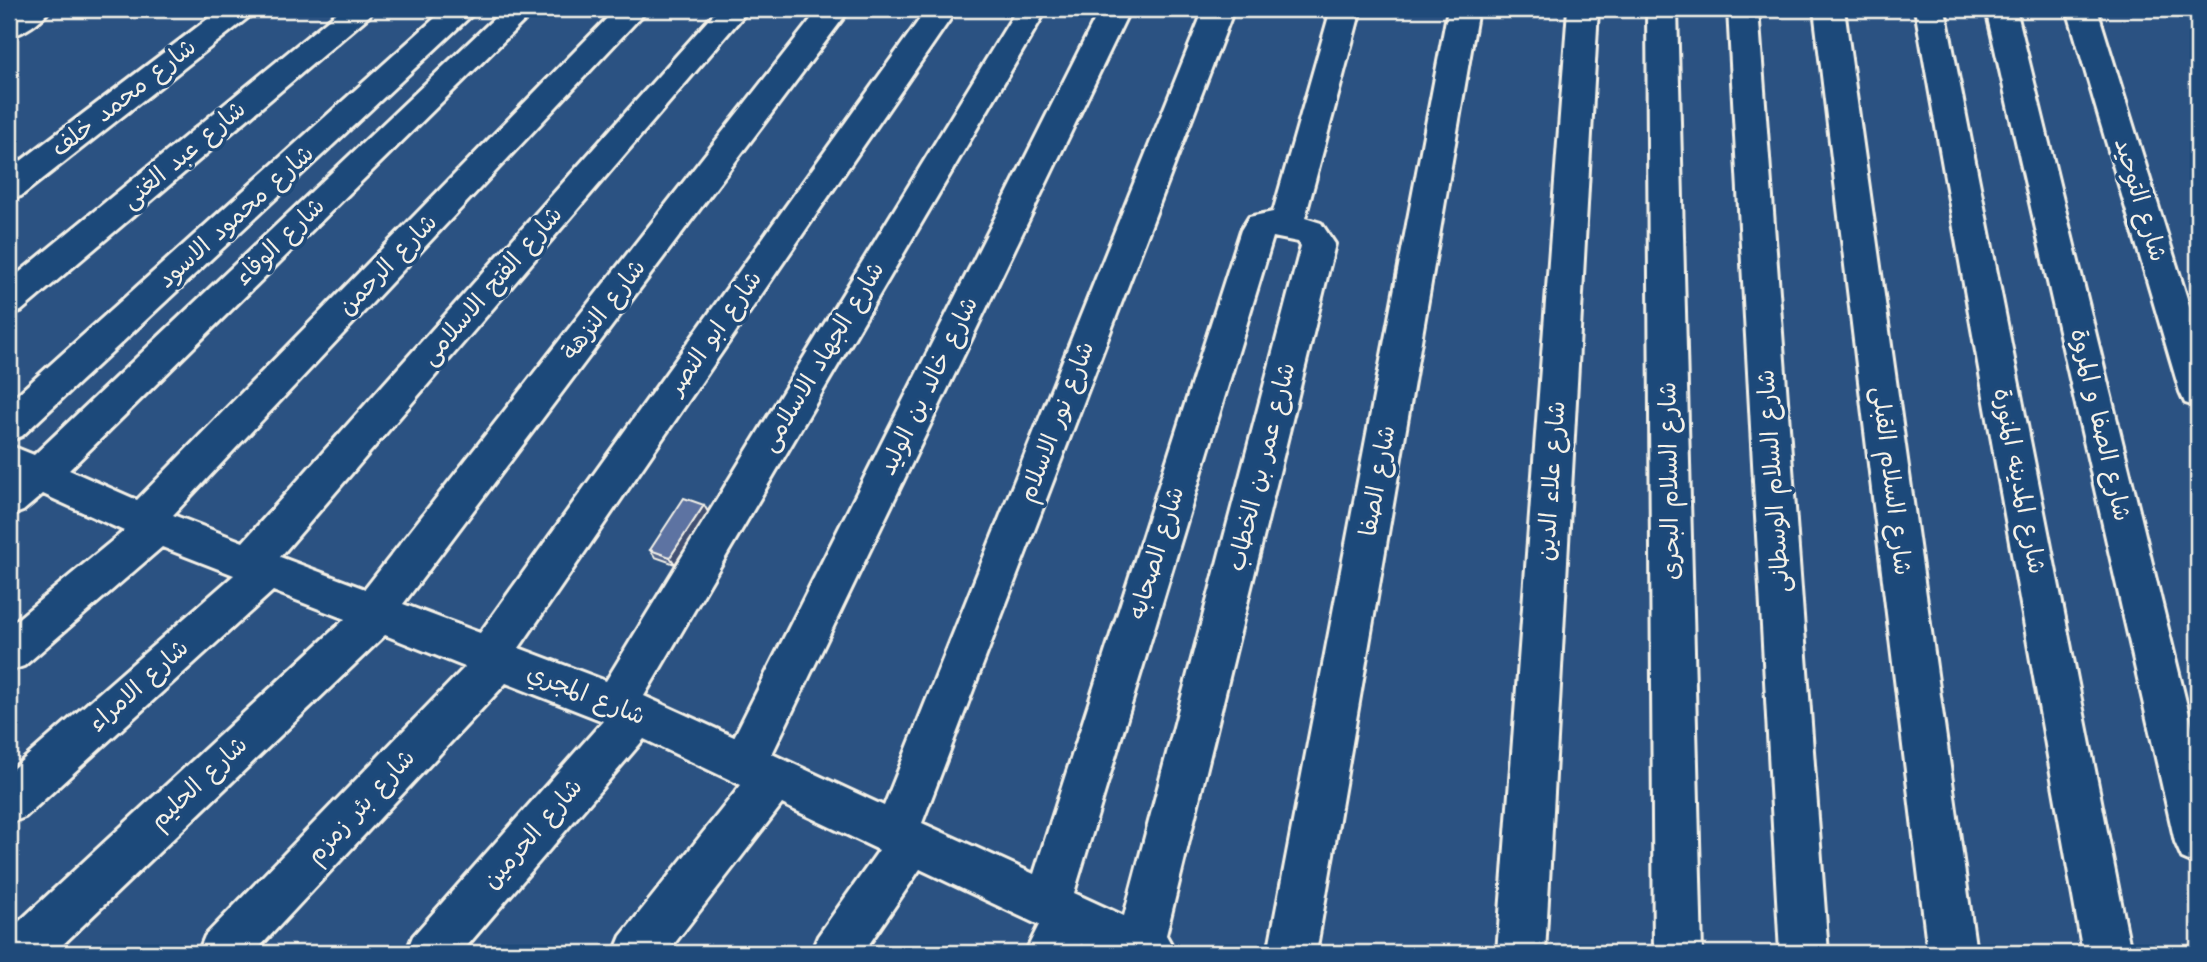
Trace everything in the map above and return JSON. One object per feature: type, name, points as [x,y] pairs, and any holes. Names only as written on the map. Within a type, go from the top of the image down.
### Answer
[{"type":"street","points":[[9,27],[35,9]]},
{"type":"street","name":"شارع عبد الغنى","points":[[9,301],[359,9]]},
{"type":"street","name":"شارع محمود الاسود","points":[[9,425],[463,9]]},
{"type":"street","name":"شارع الوفاء","points":[[19,478],[521,9]]},
{"type":"street","name":"شارع الرحمن","points":[[9,652],[150,524],[633,9]]},
{"type":"street","name":"شارع الفتح الاسلامى","points":[[259,567],[734,9]]},
{"type":"street","name":"شارع النزهة","points":[[376,612],[835,9]]},
{"type":"street","name":"شارع ابو النصر","points":[[494,658],[942,9]]},
{"type":"street","name":"شارع الجهاد الاسلامى","points":[[626,709],[1032,9]]},
{"type":"street","name":"شارع خالد بن الوليد","points":[[638,953],[759,771],[1115,9]]},
{"type":"street","name":"شارع نور الاسلام","points":[[835,953],[903,839],[1219,9]]},
{"type":"street","points":[[1286,226],[1346,9]]},
{"type":"street","name":"شارع الصفا","points":[[1292,953],[1463,9]]},
{"type":"street","name":"شارع علاء الدين","points":[[1521,953],[1583,9]]},
{"type":"street","name":"شارع السلام البحرى","points":[[1662,9],[1678,953]]},
{"type":"street","name":"شارع السلام الوسطانى","points":[[1743,9],[1804,953]]},
{"type":"street","name":"شارع السلام القبلى","points":[[1829,9],[1952,953]]},
{"type":"street","name":"شارع المدينه المنورة","points":[[1930,9],[2107,953]]},
{"type":"street","name":"شارع الصفا و المروة","points":[[2001,9],[2198,842]]},
{"type":"street","name":"شارع التوحيد","points":[[2082,9],[2198,392]]},
{"type":"street","name":"شارع محمد خلف","points":[[9,187],[232,10]]},
{"type":"street","name":"شارع الصحابه","points":[[1055,925],[1258,230],[1267,224],[1286,226]]},
{"type":"street","name":"شارع عمر بن الخطاب","points":[[1146,950],[1318,244],[1309,232],[1286,226]]},
{"type":"street","name":"شارع المجري","points":[[19,478],[150,524],[626,709],[903,839],[1055,925],[1146,950]]},
{"type":"street","name":"شارع الامراء","points":[[9,801],[259,567]]},
{"type":"street","name":"شارع الحليم","points":[[20,953],[376,612]]},
{"type":"street","name":"شارع بئر زمزم","points":[[222,953],[494,658]]},
{"type":"street","name":"شارع الحرمين","points":[[430,953],[626,709]]},
{"type":"building","points":[[684,498],[704,505],[670,557],[650,550]]}]
